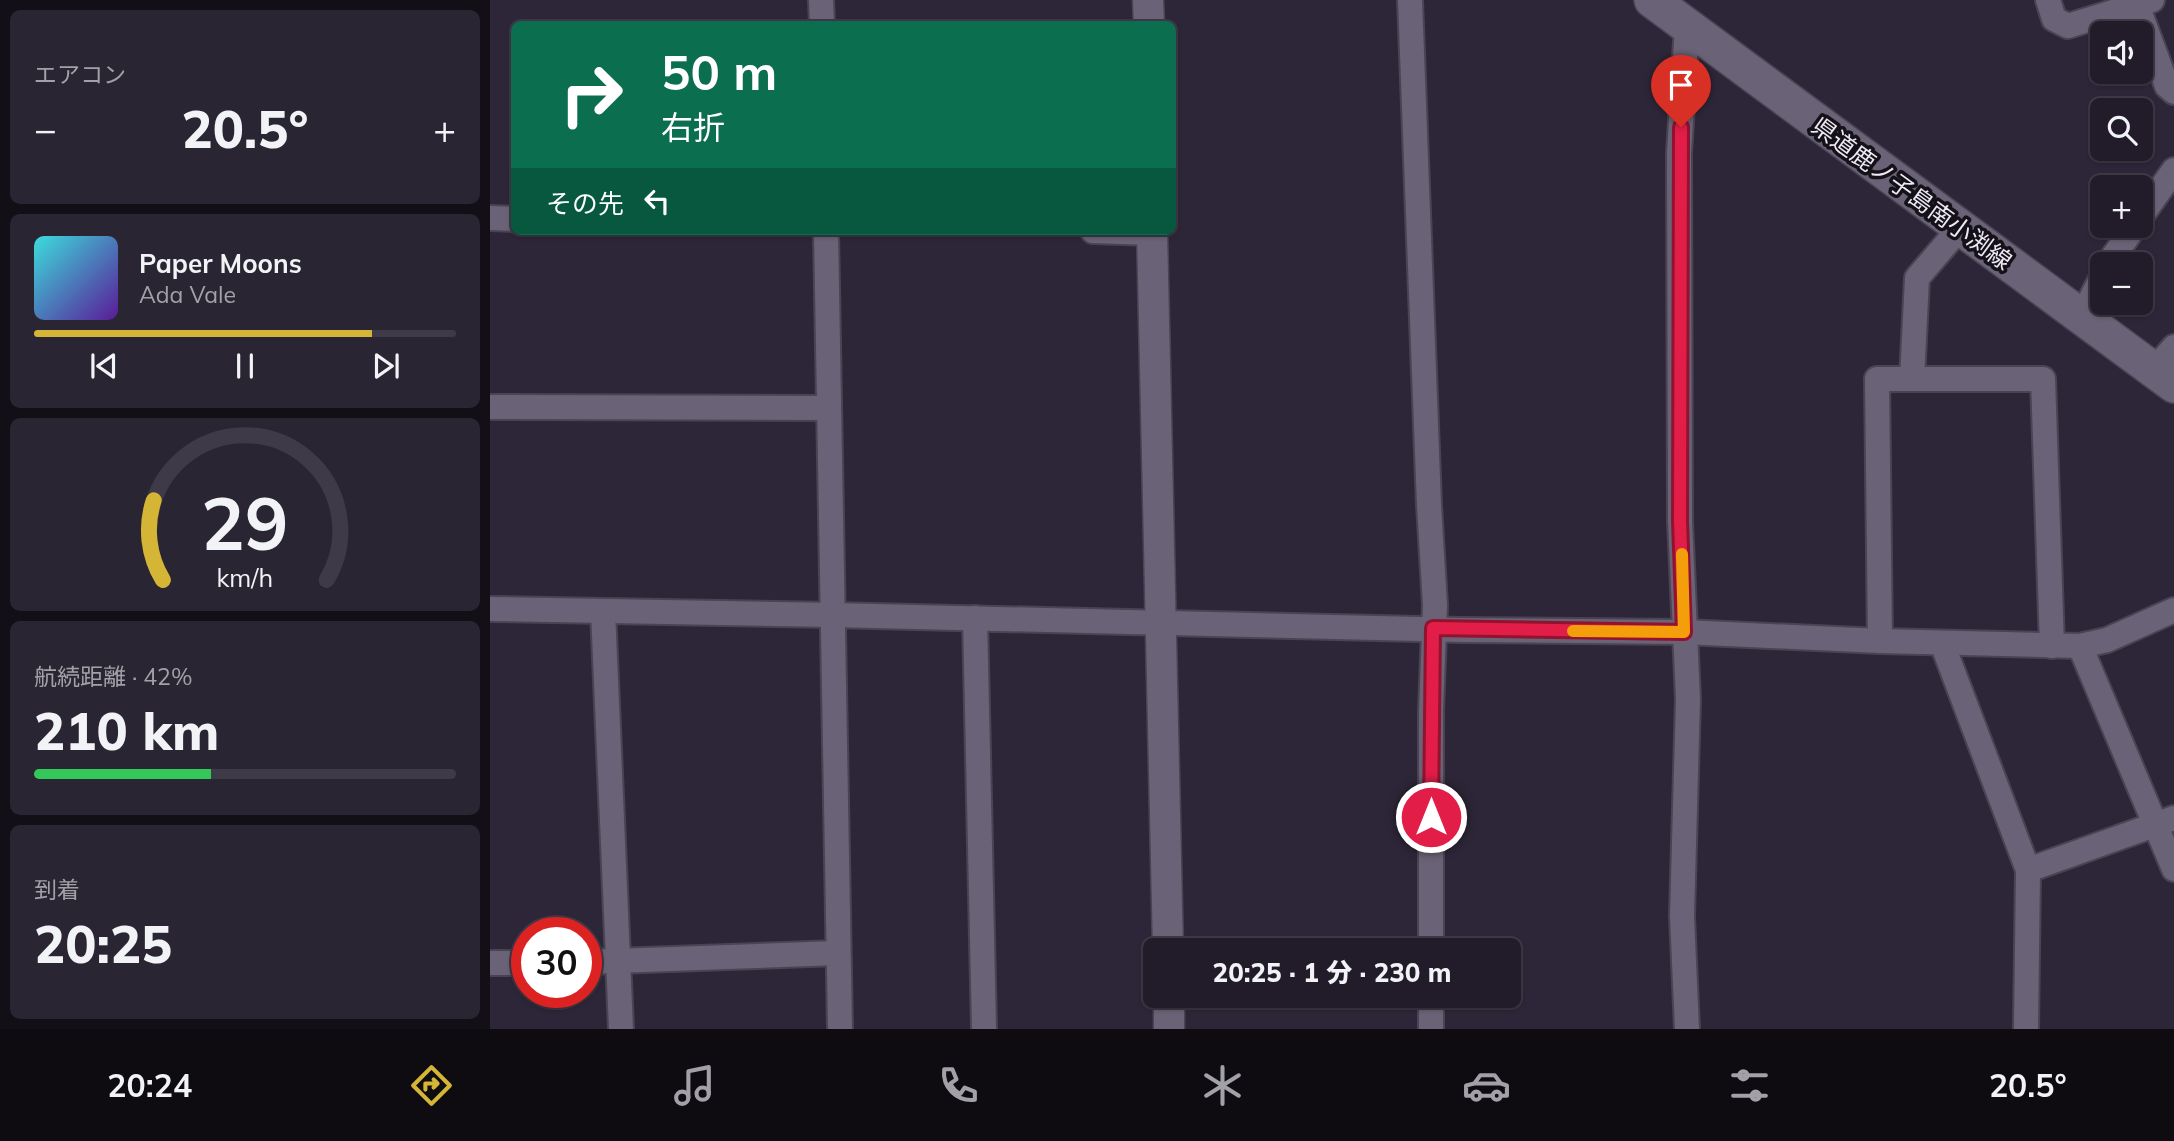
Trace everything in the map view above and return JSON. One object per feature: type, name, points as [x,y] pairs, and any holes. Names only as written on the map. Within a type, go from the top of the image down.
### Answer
[{"type":"main road","name":"県道鹿ノ子島南小渕線","points":[[1652,0],[2081,317],[2167,367]]},
{"type":"street","points":[[821,0],[822,21]]},
{"type":"street","points":[[1149,0],[1149,21]]},
{"type":"street","points":[[1410,0],[1435,605],[1431,711],[1431,938]]},
{"type":"street","points":[[2048,0],[2054,19],[2068,26],[2144,3],[2167,86],[2174,92]]},
{"type":"street","points":[[1687,26],[1679,153],[1680,521],[1688,699],[1682,916],[1687,1029]]},
{"type":"street","points":[[2153,200],[2174,170]]},
{"type":"street","points":[[490,218],[511,219]]},
{"type":"street","points":[[1912,379],[1917,278],[1959,229]]},
{"type":"street","points":[[826,235],[839,1029]]},
{"type":"street","points":[[1152,235],[1168,938]]},
{"type":"street","points":[[2081,317],[2090,300]]},
{"type":"street","points":[[1880,641],[1877,379],[2043,379],[2052,646]]},
{"type":"street","points":[[490,407],[829,408]]},
{"type":"street","points":[[490,609],[1684,632],[2052,646],[2080,646],[2107,640],[2174,610]]},
{"type":"street","points":[[603,611],[621,1029]]},
{"type":"street","points":[[975,618],[984,1029]]},
{"type":"street","points":[[1942,643],[2028,870],[2026,1029]]},
{"type":"street","points":[[2080,646],[2164,821],[2174,869]]},
{"type":"street","points":[[2028,870],[2164,821]]},
{"type":"street","points":[[602,962],[838,953]]},
{"type":"street","points":[[490,964],[511,963]]},
{"type":"street","points":[[1168,1008],[1169,1029]]},
{"type":"street","points":[[1431,1008],[1432,1029]]},
{"type":"slow traffic","points":[[1573,631],[1684,632],[1682,554]]},
{"type":"route","points":[[1431,817],[1433,628],[1684,632],[1680,521],[1681,127]]}]
